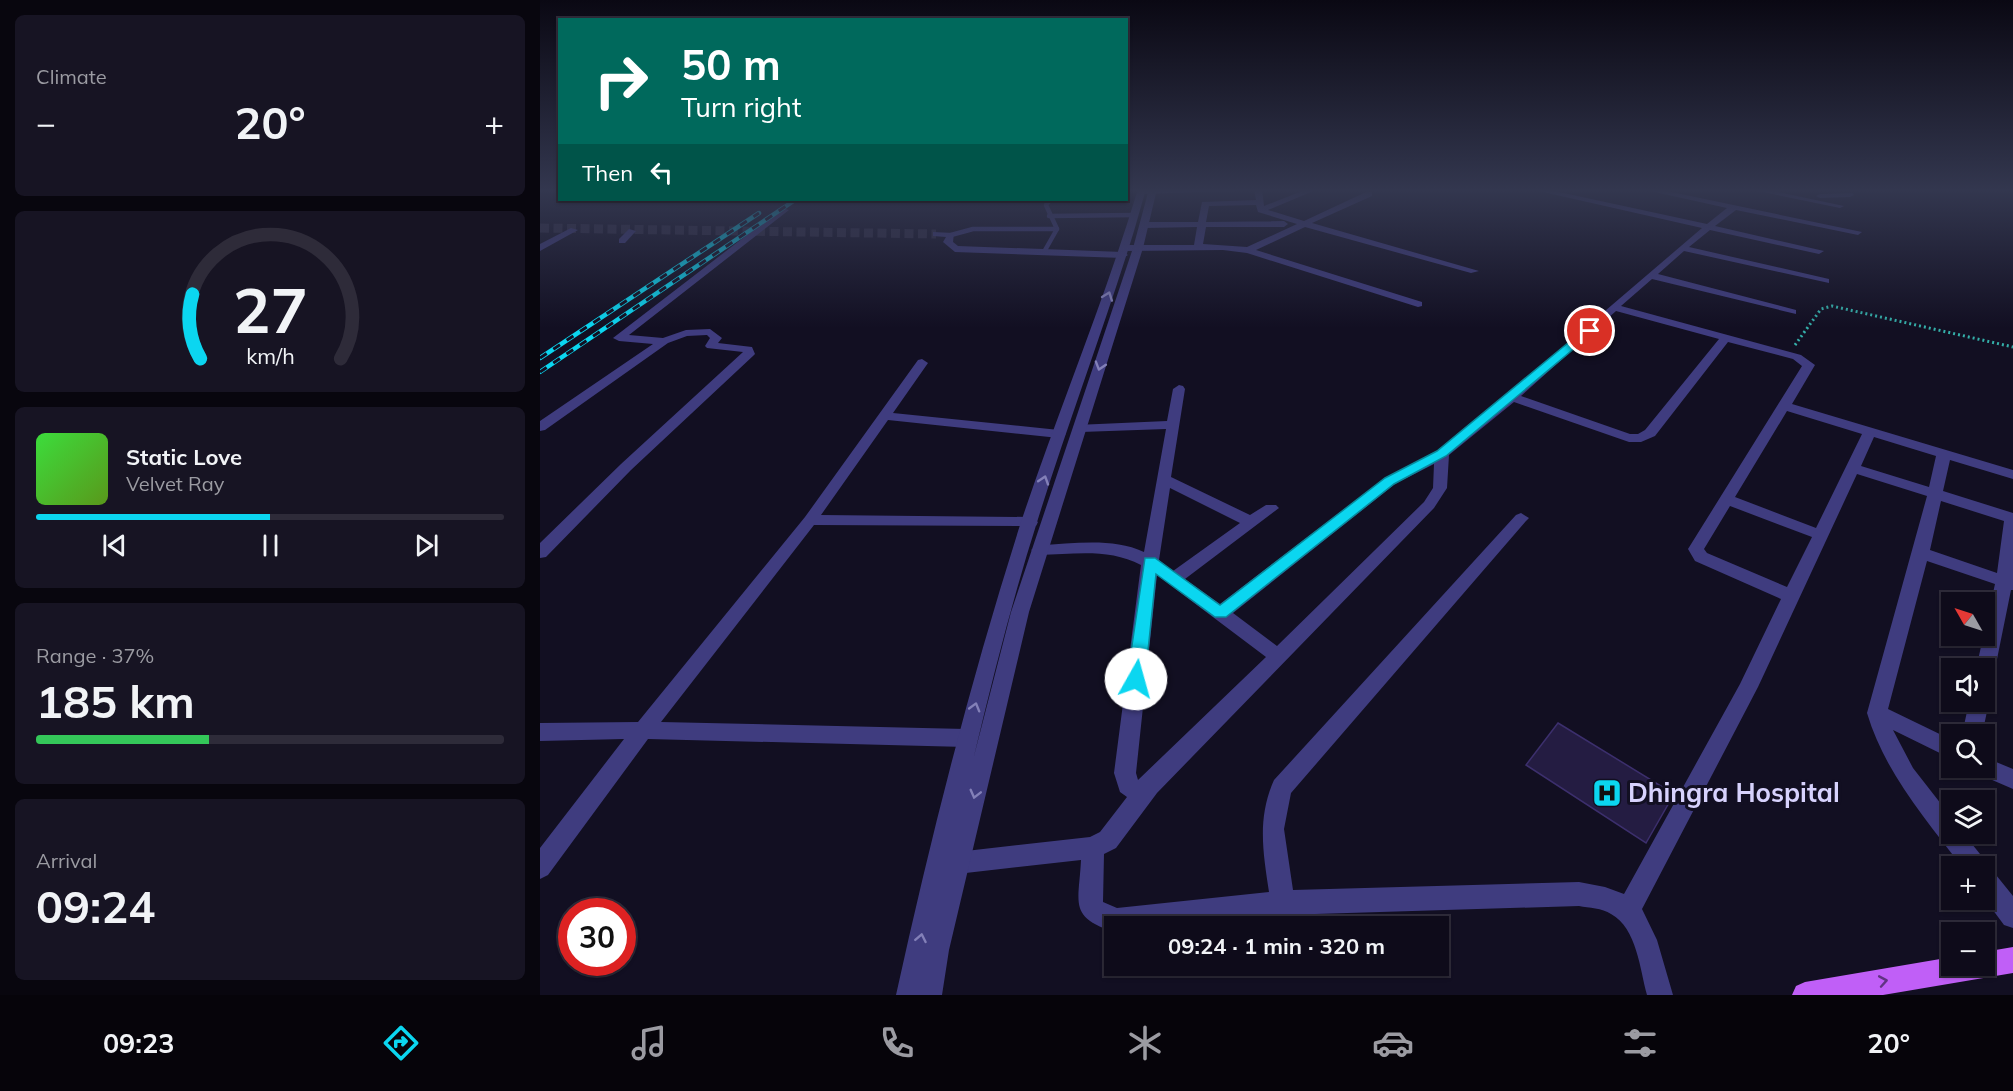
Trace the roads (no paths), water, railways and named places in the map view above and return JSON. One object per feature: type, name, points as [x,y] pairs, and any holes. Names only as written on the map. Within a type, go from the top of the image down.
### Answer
[{"type":"main road","points":[[1995,963],[2013,960]]},
{"type":"main road","points":[[1805,995],[1941,972]]},
{"type":"street","points":[[540,248],[564,235]]},
{"type":"street","points":[[622,241],[628,235]]},
{"type":"street","points":[[664,341],[620,338],[752,235]]},
{"type":"street","points":[[951,235],[948,242],[955,249],[1044,252],[1198,248],[1248,250],[1418,304]]},
{"type":"street","points":[[929,995],[936,950],[957,863],[1030,522],[1059,434],[1133,235]]},
{"type":"street","points":[[1198,248],[1200,235]]},
{"type":"street","points":[[1248,250],[1278,235]]},
{"type":"street","points":[[1344,235],[1474,271]]},
{"type":"street","points":[[1221,613],[1383,486],[1442,454],[1512,397],[1698,235]]},
{"type":"street","points":[[1747,235],[1819,251]]},
{"type":"street","points":[[1682,248],[1825,281]]},
{"type":"street","points":[[909,995],[966,738],[1011,613],[1039,550],[1081,428],[1128,250]]},
{"type":"street","points":[[1652,276],[1792,312]]},
{"type":"street","points":[[1615,308],[1787,355],[1809,364],[1696,549],[1701,557],[1791,596]]},
{"type":"street","points":[[540,427],[664,341],[686,333],[710,332],[716,338],[711,346],[741,346],[748,349],[749,354],[626,467],[540,553]]},
{"type":"street","points":[[1512,397],[1616,434],[1641,438],[1650,433],[1725,339]]},
{"type":"street","points":[[540,867],[643,730],[810,520],[922,363]]},
{"type":"street","points":[[1149,786],[1136,791],[1128,784],[1125,773],[1150,562],[1179,389]]},
{"type":"street","points":[[1785,406],[2013,475]]},
{"type":"street","points":[[883,416],[1059,434]]},
{"type":"street","points":[[1081,428],[1174,425]]},
{"type":"street","points":[[1628,911],[1737,709],[1870,432]]},
{"type":"street","points":[[957,863],[1093,849],[1108,840],[1149,786],[1436,496],[1441,481],[1442,454]]},
{"type":"street","points":[[1944,454],[1921,553],[1877,713],[1882,737],[1899,764],[1968,856]]},
{"type":"street","points":[[1854,468],[2012,518],[2008,582],[1988,658]]},
{"type":"street","points":[[1164,479],[1251,522]]},
{"type":"street","points":[[1726,499],[1821,535]]},
{"type":"street","points":[[1173,579],[1271,508]]},
{"type":"street","points":[[1283,903],[1271,822],[1274,804],[1282,787],[1521,518]]},
{"type":"street","points":[[810,520],[1030,522]]},
{"type":"street","points":[[1039,550],[1110,548],[1128,551],[1150,562],[1278,656]]},
{"type":"street","points":[[1921,553],[2008,582]]},
{"type":"street","points":[[1877,713],[1941,745]]},
{"type":"street","points":[[540,732],[643,730],[966,738]]},
{"type":"street","points":[[1995,771],[2013,779]]},
{"type":"street","points":[[1093,849],[1091,907],[1098,914],[1117,920],[1283,903],[1580,894],[1605,898],[1628,911],[1641,933],[1660,995]]},
{"type":"street","points":[[1995,892],[2013,916]]},
{"type":"lane","points":[[1044,252],[1054,235]]},
{"type":"railway","points":[[540,358],[725,235]]},
{"type":"railway","points":[[540,372],[742,235]]},
{"type":"place","name":"Dhingra Hospital","points":[[1607,793]]}]
